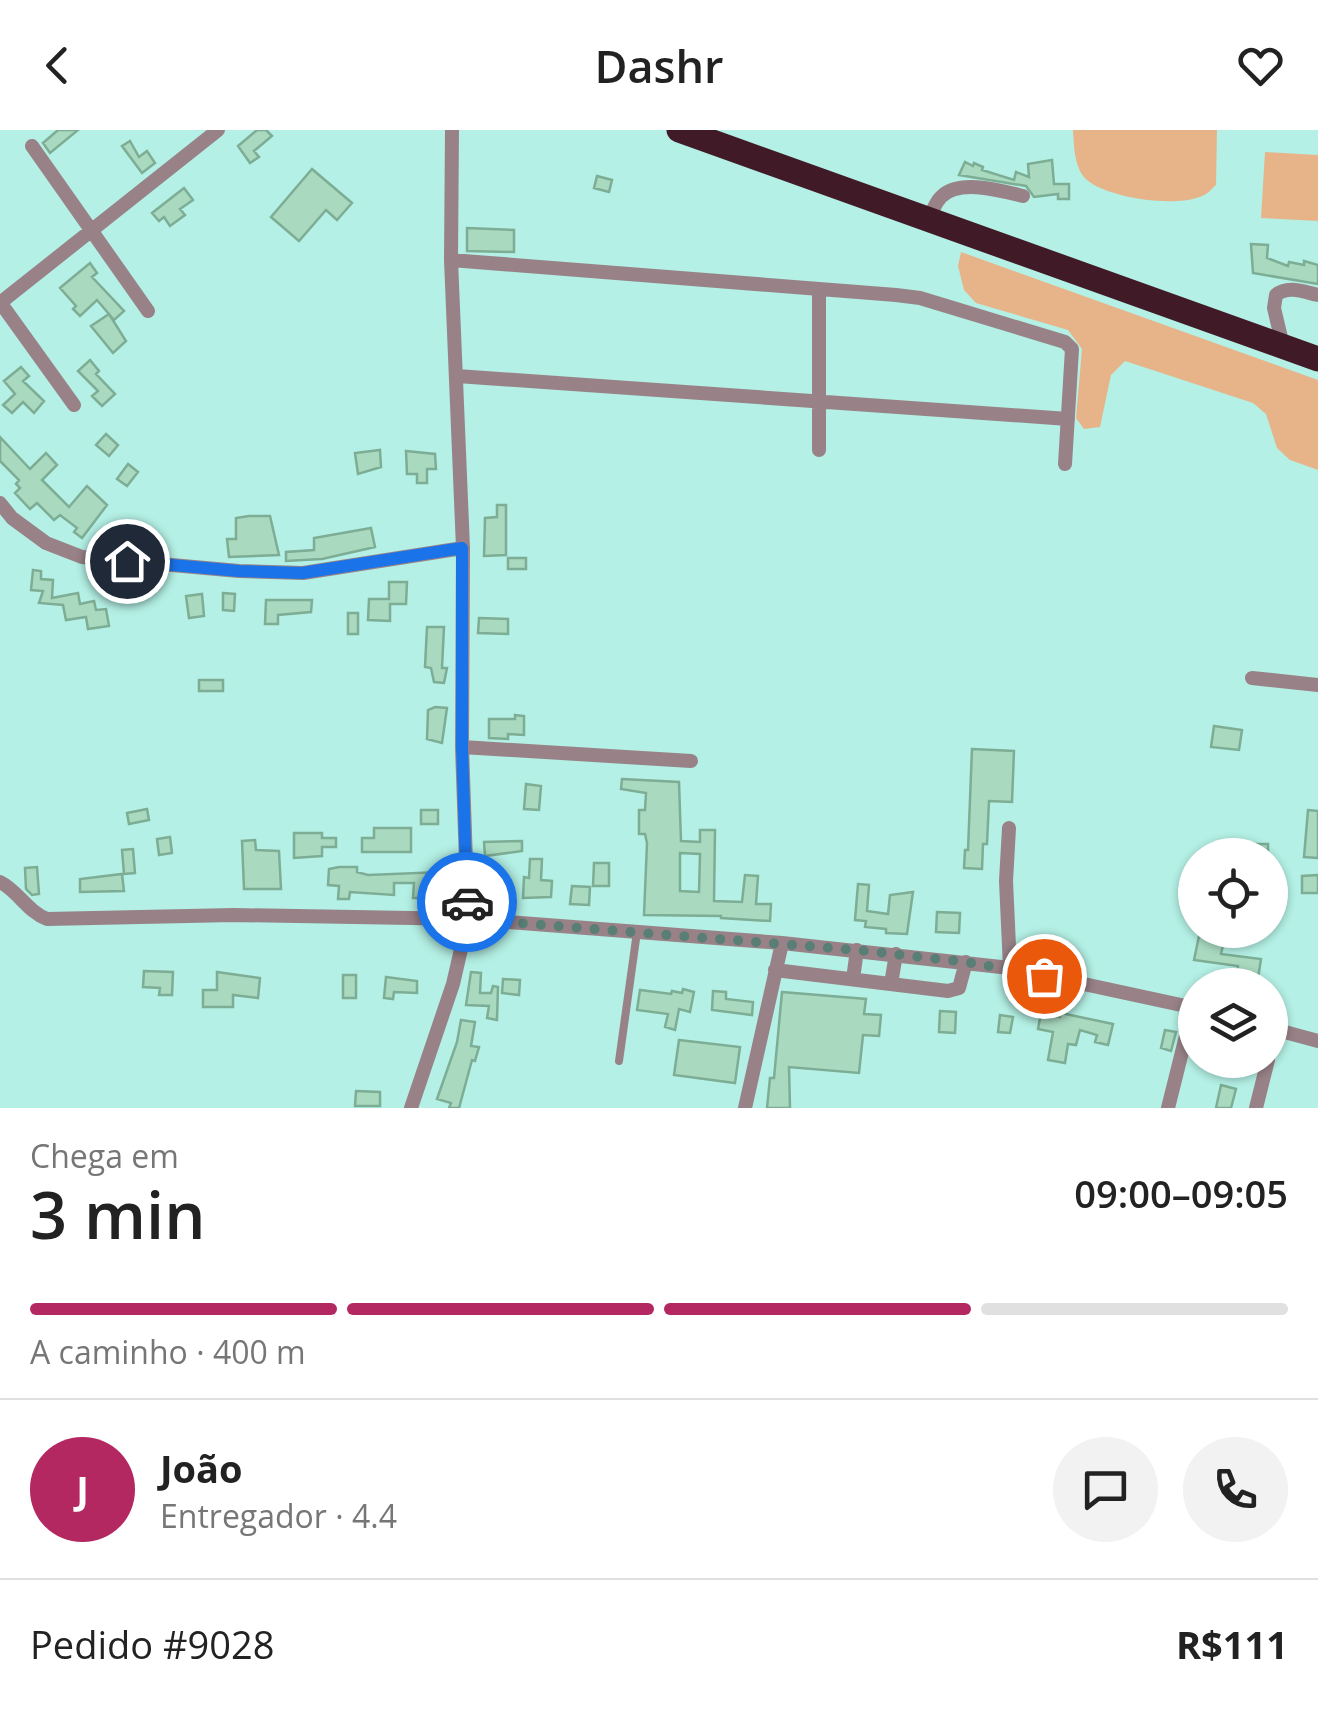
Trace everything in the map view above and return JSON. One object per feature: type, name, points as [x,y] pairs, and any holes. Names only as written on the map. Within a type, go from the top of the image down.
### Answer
[{"type":"highway","points":[[680,130],[1318,359]]},
{"type":"street","points":[[74,405],[0,303],[218,130]]},
{"type":"street","points":[[411,1108],[454,984],[468,919],[458,376],[451,260],[452,130]]},
{"type":"street","points":[[32,146],[148,311]]},
{"type":"street","points":[[929,219],[947,192],[979,188],[1024,196]]},
{"type":"street","points":[[451,260],[920,298],[1066,342],[1072,349],[1066,464]]},
{"type":"street","points":[[1284,346],[1274,308],[1276,295],[1291,290],[1318,296]]},
{"type":"street","points":[[819,291],[819,450]]},
{"type":"street","points":[[458,376],[1068,419]]},
{"type":"street","points":[[0,503],[12,518],[46,543],[82,557],[302,573],[462,548]]},
{"type":"street","points":[[1252,678],[1318,685]]},
{"type":"street","points":[[462,747],[691,761]]},
{"type":"street","points":[[1010,828],[1006,881],[1010,968]]},
{"type":"street","points":[[0,882],[37,915],[61,920],[234,915],[468,919],[782,943],[966,962],[1178,1005]]},
{"type":"street","points":[[745,1108],[782,943]]},
{"type":"street","points":[[853,979],[856,950]]},
{"type":"street","points":[[891,984],[896,954]]},
{"type":"street","points":[[776,970],[954,990],[959,988],[966,962]]},
{"type":"street","points":[[1288,1033],[1318,1042]]},
{"type":"street","points":[[1168,1108],[1178,1070]]},
{"type":"street","points":[[1256,1108],[1264,1078]]},
{"type":"lane","points":[[619,1061],[637,932]]},
{"type":"shaded area","points":[[1073,130],[1217,130],[1216,185],[1204,195],[1177,201],[1141,199],[1106,190],[1092,184],[1080,171]]},
{"type":"shaded area","points":[[1265,152],[1318,155],[1318,221],[1261,218]]},
{"type":"shaded area","points":[[961,252],[1318,380],[1318,470],[1290,460],[1277,448],[1266,414],[1253,403],[1125,361],[1111,375],[1100,427],[1084,429],[1076,418],[1082,349],[1068,330],[976,303],[964,290],[958,266]]},
{"type":"building","points":[[58,130],[78,130],[50,153],[43,143]]},
{"type":"building","points":[[257,130],[266,130],[272,136],[254,151],[259,157],[250,163],[238,146]]},
{"type":"building","points":[[130,141],[139,157],[147,151],[155,163],[142,173],[122,146]]},
{"type":"building","points":[[1052,160],[1054,184],[1069,184],[1069,199],[1058,199],[1058,194],[1034,197],[1026,186],[959,175],[965,162],[1014,180],[1016,172],[1029,177],[1028,164]]},
{"type":"building","points":[[312,169],[352,203],[337,220],[326,210],[299,241],[271,217]]},
{"type":"building","points":[[597,176],[612,180],[609,192],[594,188]]},
{"type":"building","points":[[184,188],[193,200],[180,209],[185,215],[170,226],[164,217],[159,221],[152,213]]},
{"type":"building","points":[[467,228],[514,230],[514,252],[467,251]]},
{"type":"building","points":[[1251,244],[1268,245],[1267,258],[1288,266],[1289,262],[1304,265],[1304,261],[1318,265],[1318,284],[1253,273]]},
{"type":"building","points":[[90,263],[97,273],[92,277],[124,311],[114,320],[97,300],[80,316],[60,288]]},
{"type":"building","points":[[109,314],[126,341],[113,353],[91,326]]},
{"type":"building","points":[[90,360],[99,371],[96,374],[115,394],[102,406],[92,396],[98,391],[78,371]]},
{"type":"building","points":[[21,367],[29,376],[23,381],[44,401],[34,413],[23,402],[12,413],[3,405],[15,394],[4,381]]},
{"type":"building","points":[[106,434],[118,445],[109,456],[96,445]]},
{"type":"building","points":[[0,437],[30,469],[46,453],[57,465],[42,480],[69,507],[87,486],[107,505],[82,538],[74,532],[77,528],[60,515],[54,520],[37,503],[30,509],[15,493],[20,488],[16,484],[19,480],[0,461]]},
{"type":"building","points":[[380,450],[381,467],[358,474],[355,453]]},
{"type":"building","points":[[406,451],[435,454],[436,469],[427,469],[427,483],[417,483],[417,474],[407,474]]},
{"type":"building","points":[[128,464],[138,472],[127,486],[117,479]]},
{"type":"building","points":[[497,505],[506,505],[506,555],[484,556],[485,518],[497,517]]},
{"type":"building","points":[[270,516],[279,555],[229,557],[227,539],[236,539],[236,518]]},
{"type":"building","points":[[117,527],[132,528],[132,539],[151,539],[151,552],[98,545],[104,530],[116,535]]},
{"type":"building","points":[[371,528],[375,547],[322,559],[286,561],[286,552],[314,550],[314,538]]},
{"type":"building","points":[[508,558],[526,558],[526,569],[508,569]]},
{"type":"building","points":[[33,570],[41,571],[41,579],[53,580],[52,598],[78,593],[80,604],[94,601],[96,610],[106,609],[109,626],[88,629],[86,617],[66,620],[63,605],[39,603],[43,591],[31,590]]},
{"type":"building","points":[[389,582],[407,582],[406,604],[390,604],[390,621],[368,620],[369,599],[389,599]]},
{"type":"building","points":[[223,593],[235,594],[234,611],[223,610]]},
{"type":"building","points":[[202,594],[204,616],[189,618],[186,596]]},
{"type":"building","points":[[266,600],[312,600],[311,612],[278,615],[278,624],[265,624]]},
{"type":"building","points":[[348,613],[358,613],[358,634],[348,634]]},
{"type":"building","points":[[479,618],[508,619],[508,634],[478,633]]},
{"type":"building","points":[[427,627],[444,627],[444,683],[434,682],[431,668],[425,667]]},
{"type":"building","points":[[199,680],[223,680],[223,691],[199,691]]},
{"type":"building","points":[[447,708],[442,743],[427,739],[428,710]]},
{"type":"building","points":[[515,715],[524,716],[524,735],[489,738],[489,719],[515,719]]},
{"type":"building","points":[[1214,726],[1242,730],[1239,750],[1211,747]]},
{"type":"building","points":[[972,749],[1014,751],[1012,802],[989,801],[982,869],[964,868]]},
{"type":"building","points":[[622,779],[679,782],[681,841],[700,842],[700,830],[715,830],[714,901],[742,902],[745,875],[758,876],[756,904],[771,904],[770,921],[644,915],[647,843],[645,834],[639,834],[639,810],[645,810],[646,793],[621,789]],"holes":[[[680,853],[700,854],[699,892],[680,891]]]},
{"type":"building","points":[[526,784],[541,786],[539,810],[524,809]]},
{"type":"building","points":[[147,809],[149,820],[129,824],[127,813]]},
{"type":"building","points":[[421,810],[438,810],[438,824],[421,824]]},
{"type":"building","points":[[1308,810],[1318,811],[1318,858],[1304,857]]},
{"type":"building","points":[[374,828],[411,828],[411,852],[362,852],[362,838],[374,838]]},
{"type":"building","points":[[294,833],[322,833],[322,838],[336,838],[336,847],[322,847],[322,856],[294,858]]},
{"type":"building","points":[[170,837],[172,853],[159,855],[157,839]]},
{"type":"building","points":[[255,840],[256,850],[279,851],[281,889],[244,889],[242,841]]},
{"type":"building","points":[[522,841],[522,851],[485,856],[484,842]]},
{"type":"building","points":[[133,849],[135,873],[124,874],[122,850]]},
{"type":"building","points":[[530,859],[542,859],[541,880],[552,881],[551,897],[523,898]]},
{"type":"building","points":[[594,863],[609,863],[609,886],[593,886]]},
{"type":"building","points":[[37,867],[39,894],[32,895],[26,889],[25,868]]},
{"type":"building","points":[[357,867],[357,872],[368,875],[441,872],[441,898],[413,898],[414,883],[394,883],[394,895],[350,892],[349,899],[338,899],[339,886],[328,885],[329,869]]},
{"type":"building","points":[[122,874],[124,891],[80,892],[80,879]]},
{"type":"building","points":[[1318,875],[1318,893],[1302,893],[1302,876]]},
{"type":"building","points":[[858,884],[869,885],[867,911],[888,914],[890,895],[913,892],[907,934],[886,933],[886,929],[865,927],[866,921],[855,920]]},
{"type":"building","points":[[572,886],[590,887],[589,905],[570,904]]},
{"type":"building","points":[[937,912],[960,913],[959,933],[936,932]]},
{"type":"building","points":[[1196,948],[1222,948],[1221,954],[1261,959],[1260,968],[1194,960]]},
{"type":"building","points":[[144,971],[173,972],[172,995],[159,995],[160,988],[143,987]]},
{"type":"building","points":[[217,972],[260,978],[258,998],[233,995],[233,1007],[203,1007],[203,990],[217,990]]},
{"type":"building","points":[[471,972],[481,973],[480,993],[491,993],[493,986],[498,987],[497,1020],[487,1018],[489,1006],[466,1005]]},
{"type":"building","points":[[343,975],[356,975],[356,998],[343,998]]},
{"type":"building","points":[[386,977],[417,981],[417,993],[394,992],[393,999],[384,998]]},
{"type":"building","points":[[503,979],[520,980],[519,995],[502,993]]},
{"type":"building","points":[[683,989],[694,992],[690,1012],[679,1009],[675,1030],[665,1027],[668,1014],[637,1010],[640,990],[671,994],[682,993]]},
{"type":"building","points":[[713,991],[726,992],[726,999],[753,1002],[752,1015],[712,1010]]},
{"type":"building","points":[[782,992],[866,999],[864,1014],[881,1015],[879,1036],[863,1035],[859,1073],[789,1067],[790,1108],[767,1108],[770,1078],[774,1078]]},
{"type":"building","points":[[940,1011],[956,1012],[955,1033],[939,1032]]},
{"type":"building","points":[[1041,1013],[1060,1017],[1061,1013],[1113,1024],[1108,1045],[1095,1042],[1097,1035],[1080,1030],[1076,1045],[1068,1044],[1065,1063],[1048,1060],[1053,1032],[1038,1029]]},
{"type":"building","points":[[1000,1015],[1013,1017],[1010,1033],[998,1032]]},
{"type":"building","points":[[461,1020],[475,1022],[471,1046],[479,1047],[459,1108],[449,1108],[451,1103],[437,1099]]},
{"type":"building","points":[[1165,1030],[1176,1032],[1171,1051],[1161,1048]]},
{"type":"building","points":[[679,1040],[740,1047],[735,1083],[674,1075]]},
{"type":"building","points":[[1221,1085],[1236,1089],[1231,1108],[1216,1108]]},
{"type":"building","points":[[356,1091],[380,1092],[380,1106],[355,1106]]},
{"type":"way so far","points":[[467,902],[468,919],[856,950],[1010,968],[1044,976]]},
{"type":"route","points":[[127,561],[302,573],[462,548],[467,902]]}]
